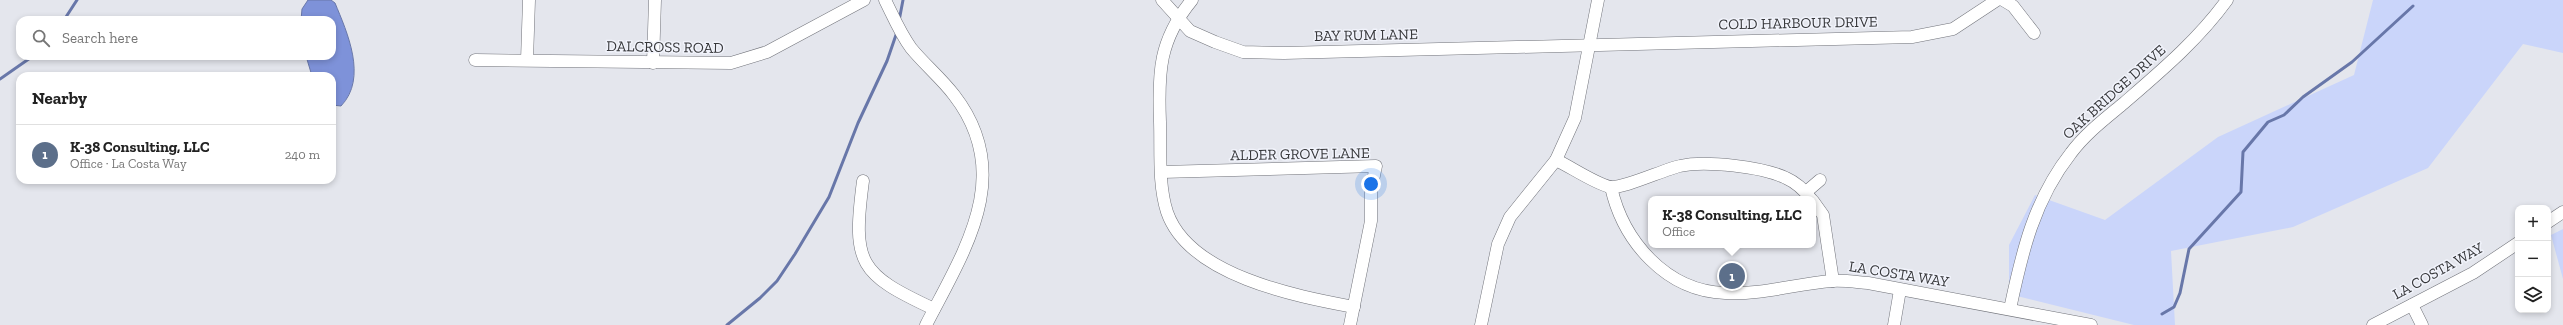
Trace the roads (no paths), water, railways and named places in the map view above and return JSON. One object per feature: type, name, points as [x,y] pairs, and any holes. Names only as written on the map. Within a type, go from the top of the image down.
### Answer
[{"type":"street","points":[[527,60],[529,0]]},
{"type":"street","points":[[653,63],[655,0]]},
{"type":"street","name":"DALCROSS ROAD","points":[[475,60],[731,63],[767,52],[864,0]]},
{"type":"street","points":[[884,0],[902,35],[911,48],[962,107],[974,132],[982,164],[982,196],[973,231],[926,325]]},
{"type":"street","name":"BAY RUM LANE","points":[[1162,0],[1190,31],[1243,52],[1589,45]]},
{"type":"street","points":[[1192,0],[1178,17],[1164,45],[1160,68],[1162,172],[1164,199],[1168,214],[1182,238],[1198,254],[1209,261],[1284,294],[1354,307]]},
{"type":"street","points":[[1482,325],[1498,244],[1510,217],[1556,160],[1574,118],[1598,0]]},
{"type":"street","name":"COLD HARBOUR DRIVE","points":[[1589,45],[1912,37],[1953,29],[1997,0]]},
{"type":"street","points":[[2003,0],[2013,6],[2034,33]]},
{"type":"street","name":"OAK BRIDGE DRIVE","points":[[2010,310],[2022,251],[2033,216],[2044,195],[2071,152],[2087,135],[2188,47],[2227,0]]},
{"type":"street","points":[[1556,160],[1611,187],[1625,185],[1682,165],[1709,165],[1760,170],[1786,178],[1809,196]]},
{"type":"street","name":"ALDER GROVE LANE","points":[[1162,172],[1376,166],[1372,190],[1371,220],[1350,325]]},
{"type":"street","points":[[1811,196],[1820,180]]},
{"type":"street","points":[[863,181],[858,235],[867,264],[886,286],[934,309]]},
{"type":"street","name":"LA COSTA WAY","points":[[1611,187],[1616,209],[1629,235],[1648,258],[1670,275],[1697,288],[1724,293],[1748,293],[1833,281],[1868,283],[2091,325]]},
{"type":"street","points":[[1816,205],[1823,215],[1827,232],[1833,281]]},
{"type":"street","points":[[2551,220],[2563,212]]},
{"type":"street","name":"LA COSTA WAY","points":[[2372,325],[2473,273],[2515,245]]},
{"type":"street","points":[[1894,325],[1900,290]]},
{"type":"street","points":[[2412,305],[2422,325]]},
{"type":"water","points":[[308,0],[331,0],[335,3],[345,27],[353,55],[354,69],[353,82],[349,95],[341,106],[336,105],[336,72],[311,72],[307,60],[336,60],[336,16],[301,16],[302,9]]},
{"type":"waterway","points":[[67,16],[77,0]]},
{"type":"waterway","points":[[899,21],[903,0]]},
{"type":"waterway","points":[[2162,314],[2174,307],[2180,293],[2189,249],[2241,192],[2243,152],[2268,122],[2284,115],[2303,97],[2352,62],[2413,6]]},
{"type":"waterway","points":[[727,325],[760,298],[777,281],[829,197],[858,123],[887,61],[897,32]]},
{"type":"waterway","points":[[0,79],[27,60]]},
{"type":"place","name":"K-38 Consulting, LLC","points":[[1732,276]]}]
